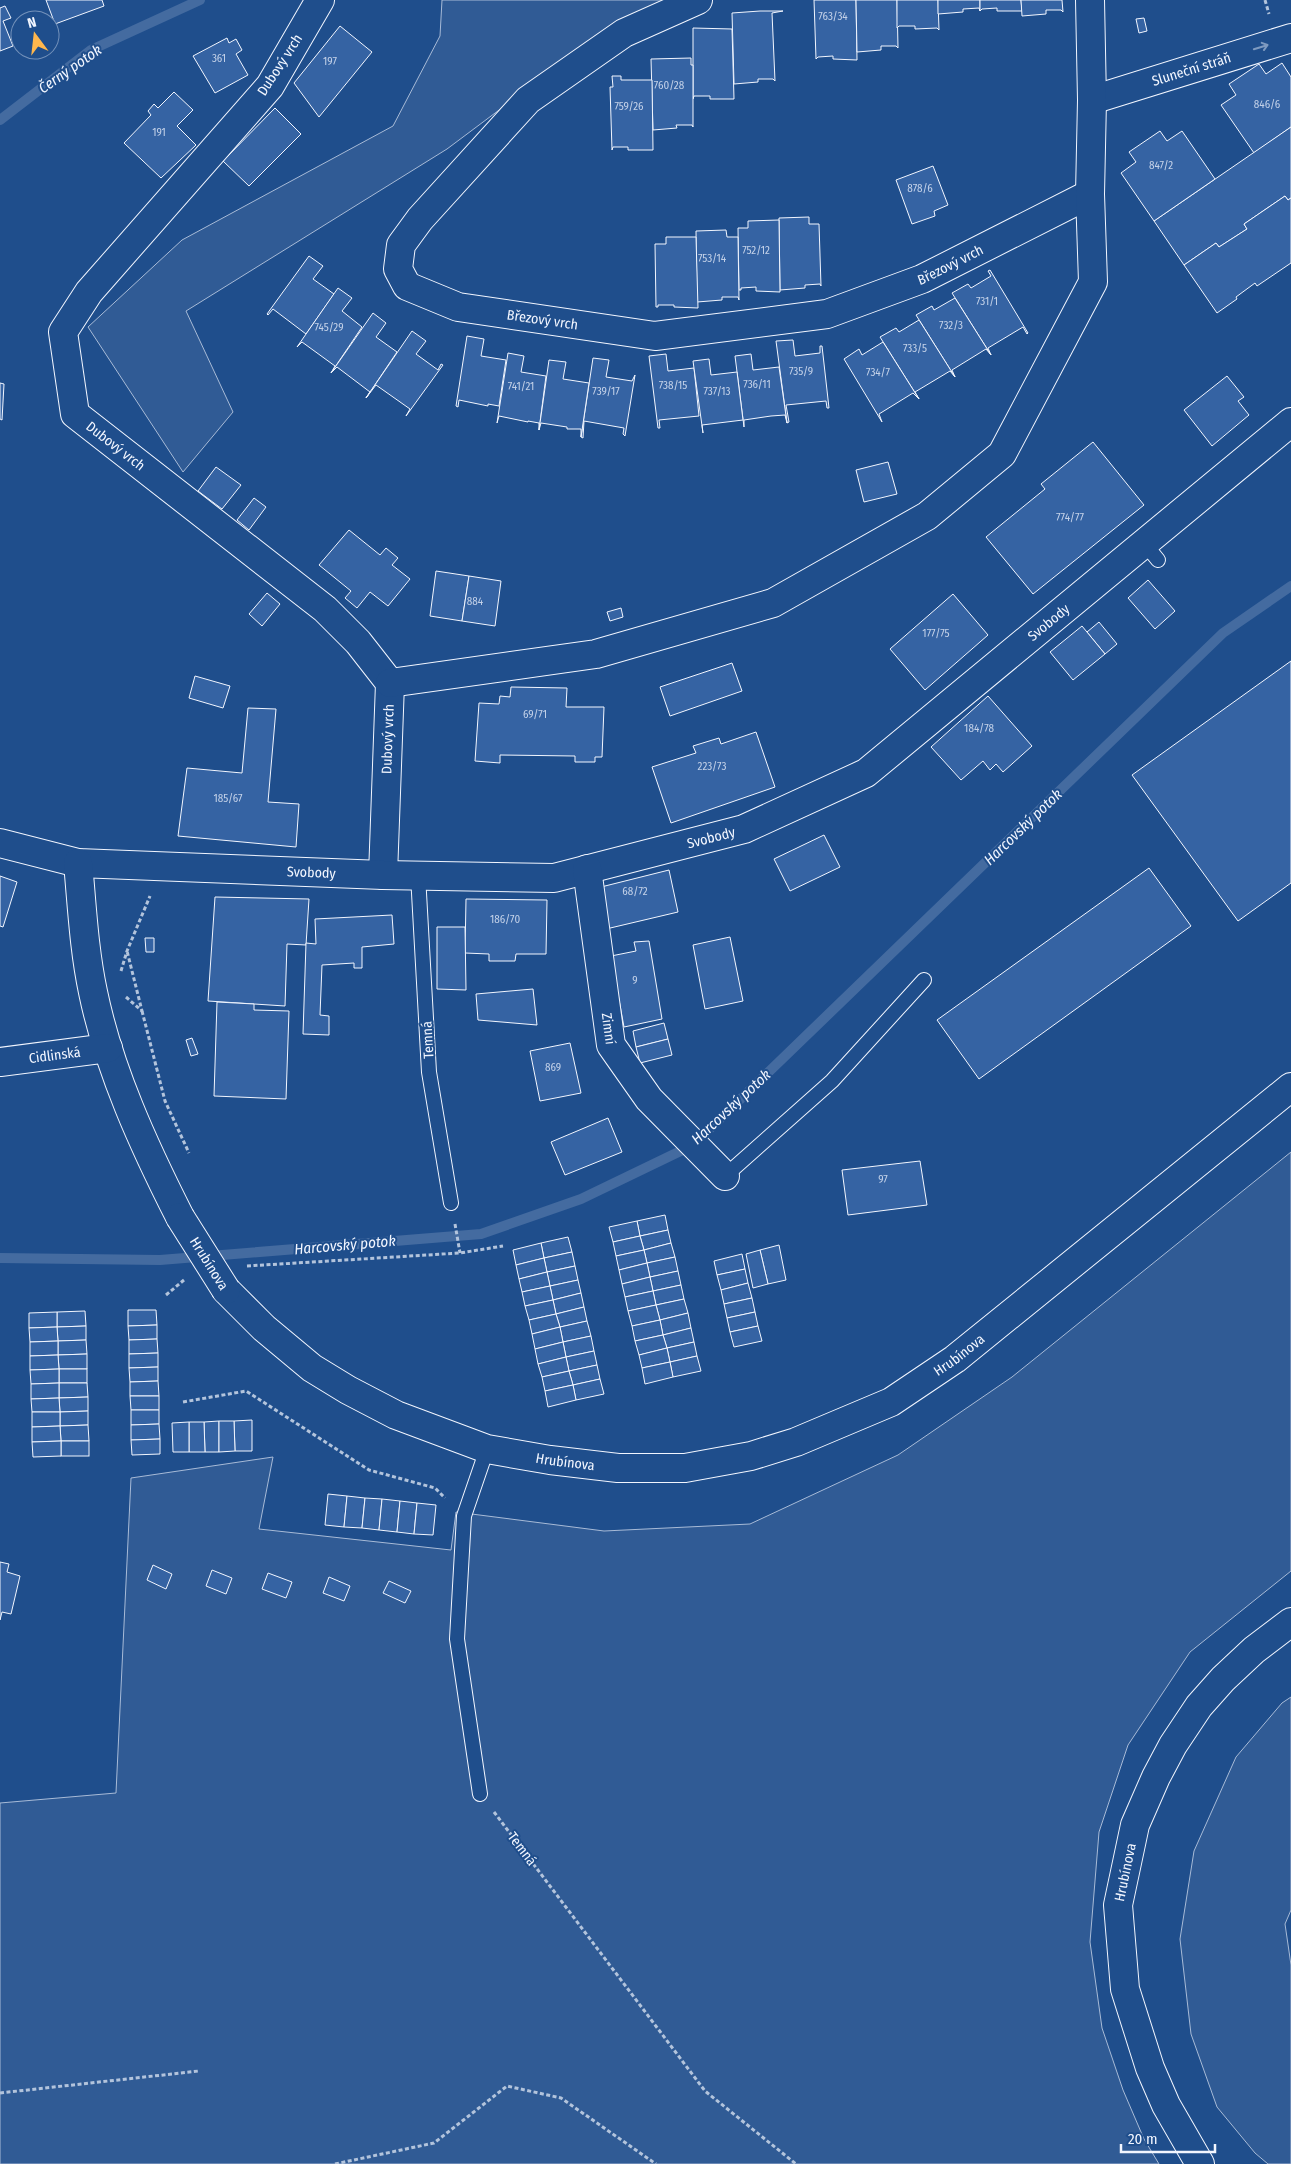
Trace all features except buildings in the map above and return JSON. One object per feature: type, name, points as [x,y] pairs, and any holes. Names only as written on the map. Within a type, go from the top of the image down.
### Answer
[{"type":"street","name":"Dubový vrch","points":[[320,0],[270,86],[89,292],[62,332],[75,414],[325,609],[358,642],[390,683],[383,875]]},
{"type":"street","name":"Březový vrch","points":[[698,0],[624,33],[528,100],[420,219],[401,244],[398,269],[408,286],[458,307],[655,336],[827,314],[922,279],[1090,194]]},
{"type":"street","points":[[390,683],[596,654],[773,603],[928,516],[1002,454],[1092,282],[1090,0]]},
{"type":"street","name":"Sluneční stráň","points":[[1092,100],[1291,38]]},
{"type":"street","name":"Svobody","points":[[0,843],[78,863],[383,875],[554,878],[744,829],[866,773],[1152,552],[1291,422]]},
{"type":"street","name":"Hrubínova","points":[[78,863],[105,991],[108,1048],[123,1094],[157,1173],[180,1217],[226,1290],[264,1328],[306,1362],[348,1390],[396,1415],[487,1449],[550,1460],[618,1468],[685,1468],[751,1456],[796,1442],[891,1402],[955,1359],[1291,1087]]},
{"type":"street","name":"Zimní","points":[[587,869],[611,1046],[649,1099],[718,1168]]},
{"type":"street","name":"Cidlinská","points":[[0,1062],[108,1048]]},
{"type":"street","name":"Hrubínova","points":[[1200,2164],[1166,2105],[1147,2059],[1125,1989],[1118,1905],[1135,1824],[1156,1776],[1173,1745],[1199,1706],[1223,1679],[1254,1650],[1291,1622]]},
{"type":"lane","name":"Temná","points":[[418,876],[429,1072],[451,1203]]},
{"type":"lane","points":[[718,1168],[832,1081],[924,980]]},
{"type":"lane","points":[[480,1794],[456,1639],[464,1516],[487,1449]]},
{"type":"path","points":[[142,1011],[105,991],[127,951],[152,891],[160,866]]},
{"type":"path","points":[[127,951],[165,1101],[189,1152]]},
{"type":"path","points":[[451,1203],[460,1253]]},
{"type":"path","points":[[244,1266],[460,1253],[503,1246]]},
{"type":"path","points":[[166,1294],[191,1275]]},
{"type":"path","points":[[183,1402],[246,1391],[370,1470],[435,1488],[464,1516]]},
{"type":"path","name":"Temná","points":[[480,1794],[706,2091],[796,2164]]},
{"type":"path","points":[[0,2093],[199,2071]]},
{"type":"path","points":[[335,2164],[434,2143],[507,2086],[561,2098],[656,2164]]},
{"type":"shaded area","points":[[442,0],[663,0],[606,30],[447,149],[186,311],[233,412],[183,472],[88,327],[182,240],[393,126],[440,36]]},
{"type":"shaded area","points":[[1291,1152],[1291,1571],[1190,1652],[1128,1745],[1099,1832],[1090,1942],[1102,2028],[1123,2090],[1144,2139],[1159,2164],[0,2164],[0,1803],[116,1793],[131,1478],[273,1457],[259,1529],[451,1550],[456,1512],[604,1531],[750,1524],[898,1455],[1012,1377]]},
{"type":"shaded area","points":[[1291,1697],[1291,1910],[1285,1924],[1291,1965],[1291,2164],[1268,2164],[1255,2153],[1217,2107],[1191,2034],[1180,1939],[1194,1851],[1236,1757],[1282,1703]]},
{"type":"waterway","name":"Černý potok","points":[[0,120],[91,50],[200,0]]},
{"type":"waterway","name":"Harcovský potok","points":[[0,1258],[160,1260],[481,1234],[581,1199],[693,1145],[1223,633],[1291,586]]}]
